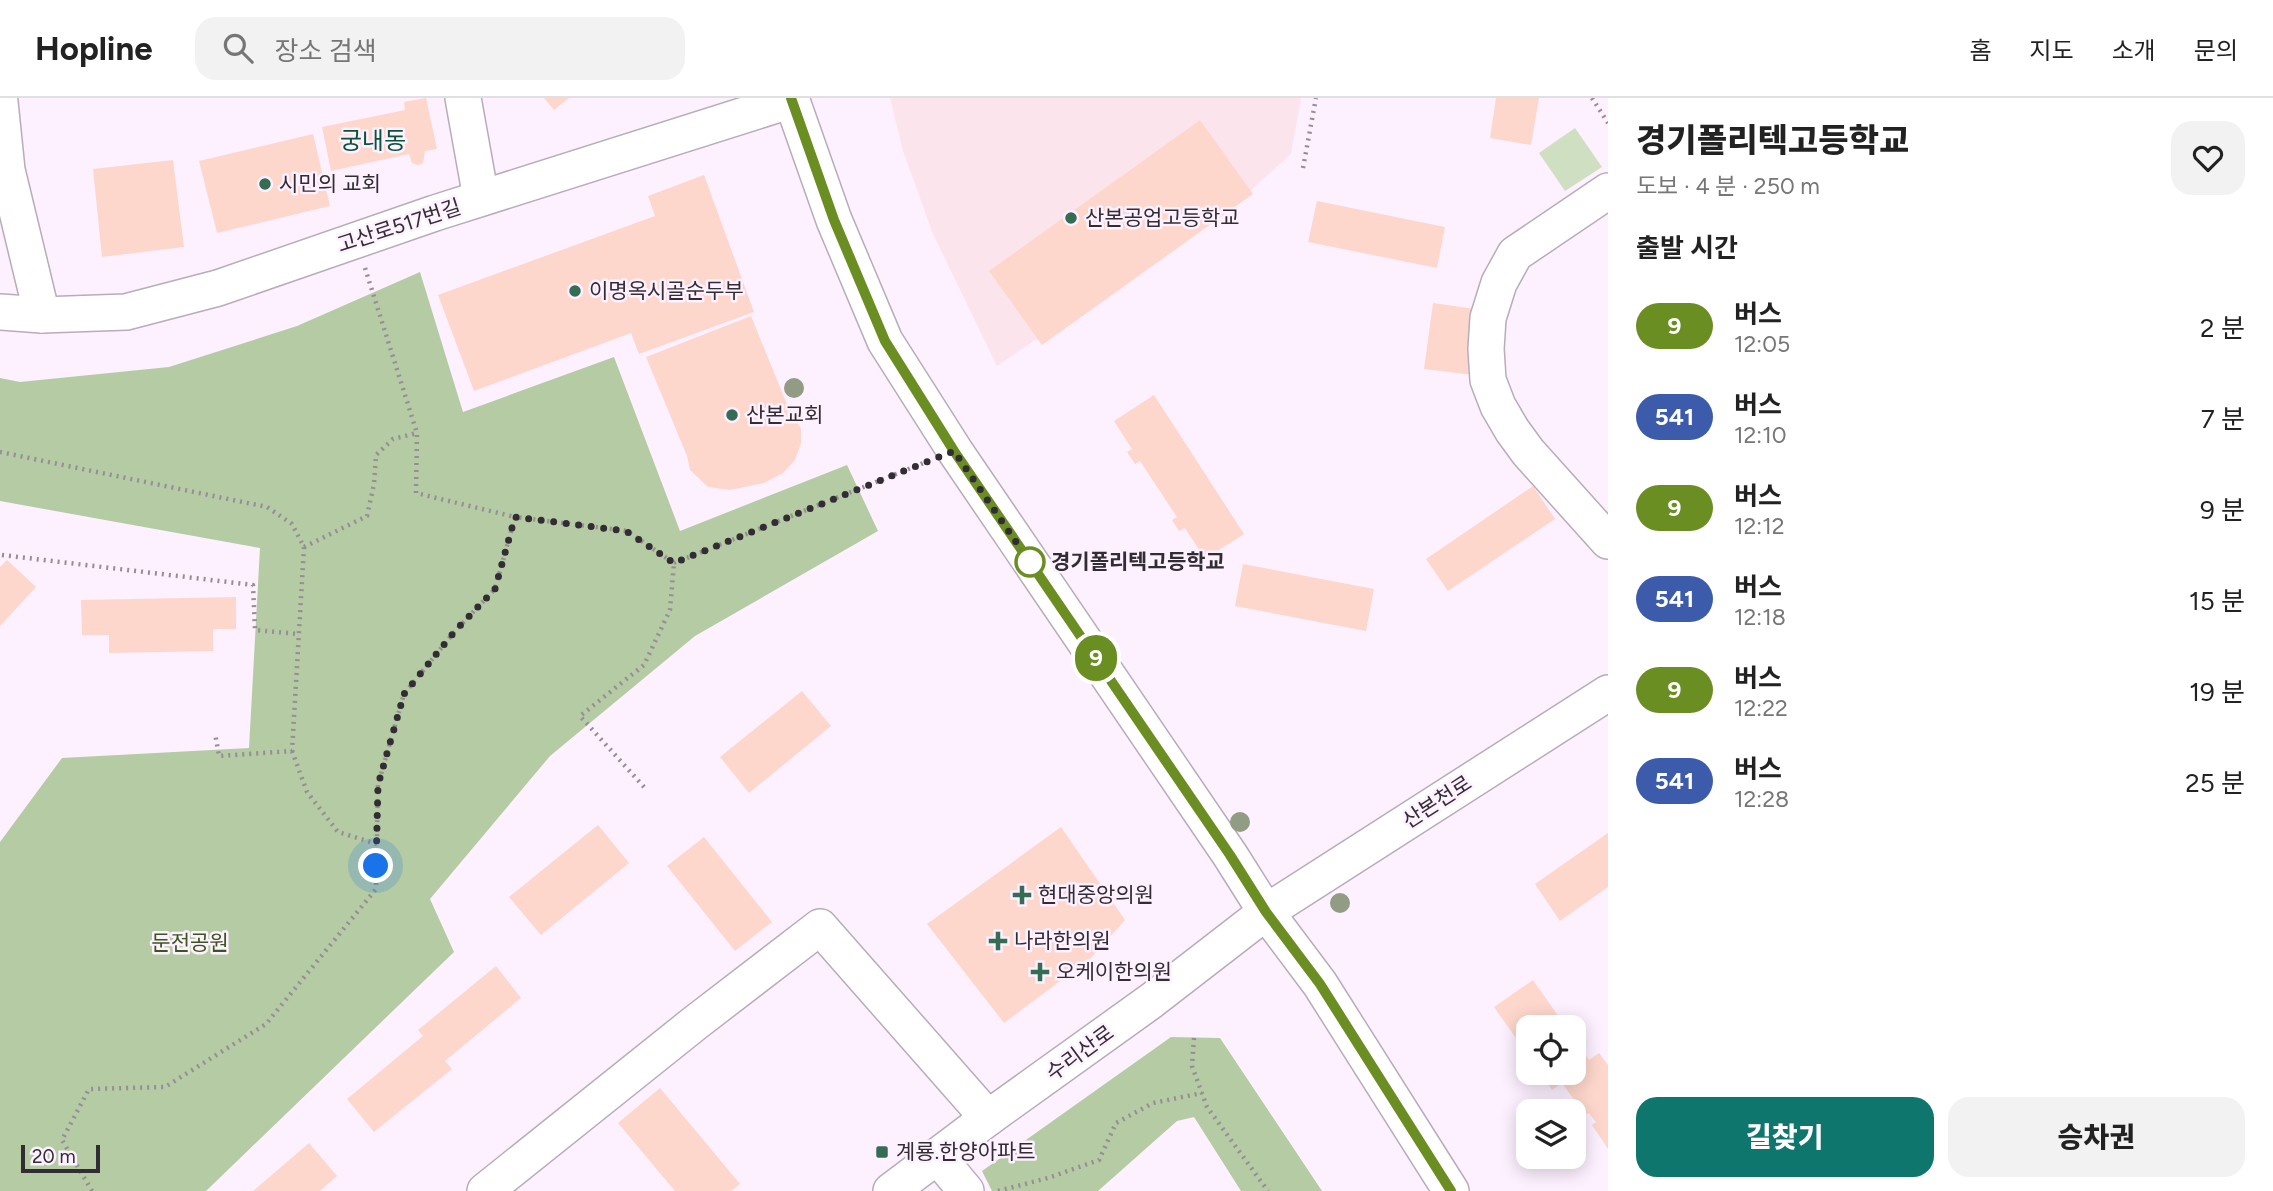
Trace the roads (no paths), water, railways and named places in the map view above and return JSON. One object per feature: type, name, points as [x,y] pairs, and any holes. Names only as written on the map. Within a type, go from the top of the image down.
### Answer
[{"type":"street","points":[[463,98],[481,198]]},
{"type":"street","points":[[792,99],[834,220],[885,341],[954,451],[1230,855],[1266,912],[1320,984],[1451,1191]]},
{"type":"street","name":"고산로517번길","points":[[0,312],[42,315],[126,312],[218,288],[481,198],[792,99]]},
{"type":"street","points":[[0,102],[8,170],[42,315]]},
{"type":"street","points":[[1608,191],[1515,254],[1499,283],[1488,318],[1486,349],[1488,380],[1498,406],[1512,430],[1528,452],[1608,541]]},
{"type":"street","name":"산본천로","points":[[1266,912],[1608,693]]},
{"type":"street","name":"수리산로","points":[[891,1191],[1151,1001],[1266,912]]},
{"type":"street","points":[[485,1191],[820,927],[988,1118]]},
{"type":"street","points":[[937,1156],[966,1191]]},
{"type":"place","name":"시민의 교회","points":[[265,184]]},
{"type":"place","name":"산본공업고등학교","points":[[1071,218]]},
{"type":"place","name":"이명옥시골순두부","points":[[575,291]]},
{"type":"place","name":"산본교회","points":[[732,415]]},
{"type":"place","name":"경기폴리텍고등학교","points":[[1030,562]]},
{"type":"place","name":"현대중앙의원","points":[[1022,895]]},
{"type":"place","name":"나라한의원","points":[[998,941]]},
{"type":"place","name":"오케이한의원","points":[[1040,972]]},
{"type":"place","name":"계룡.한양아파트","points":[[882,1152]]},
{"type":"district","name":"궁내동","points":[[373,141]]},
{"type":"park label","name":"둔전공원","points":[[190,943]]}]
